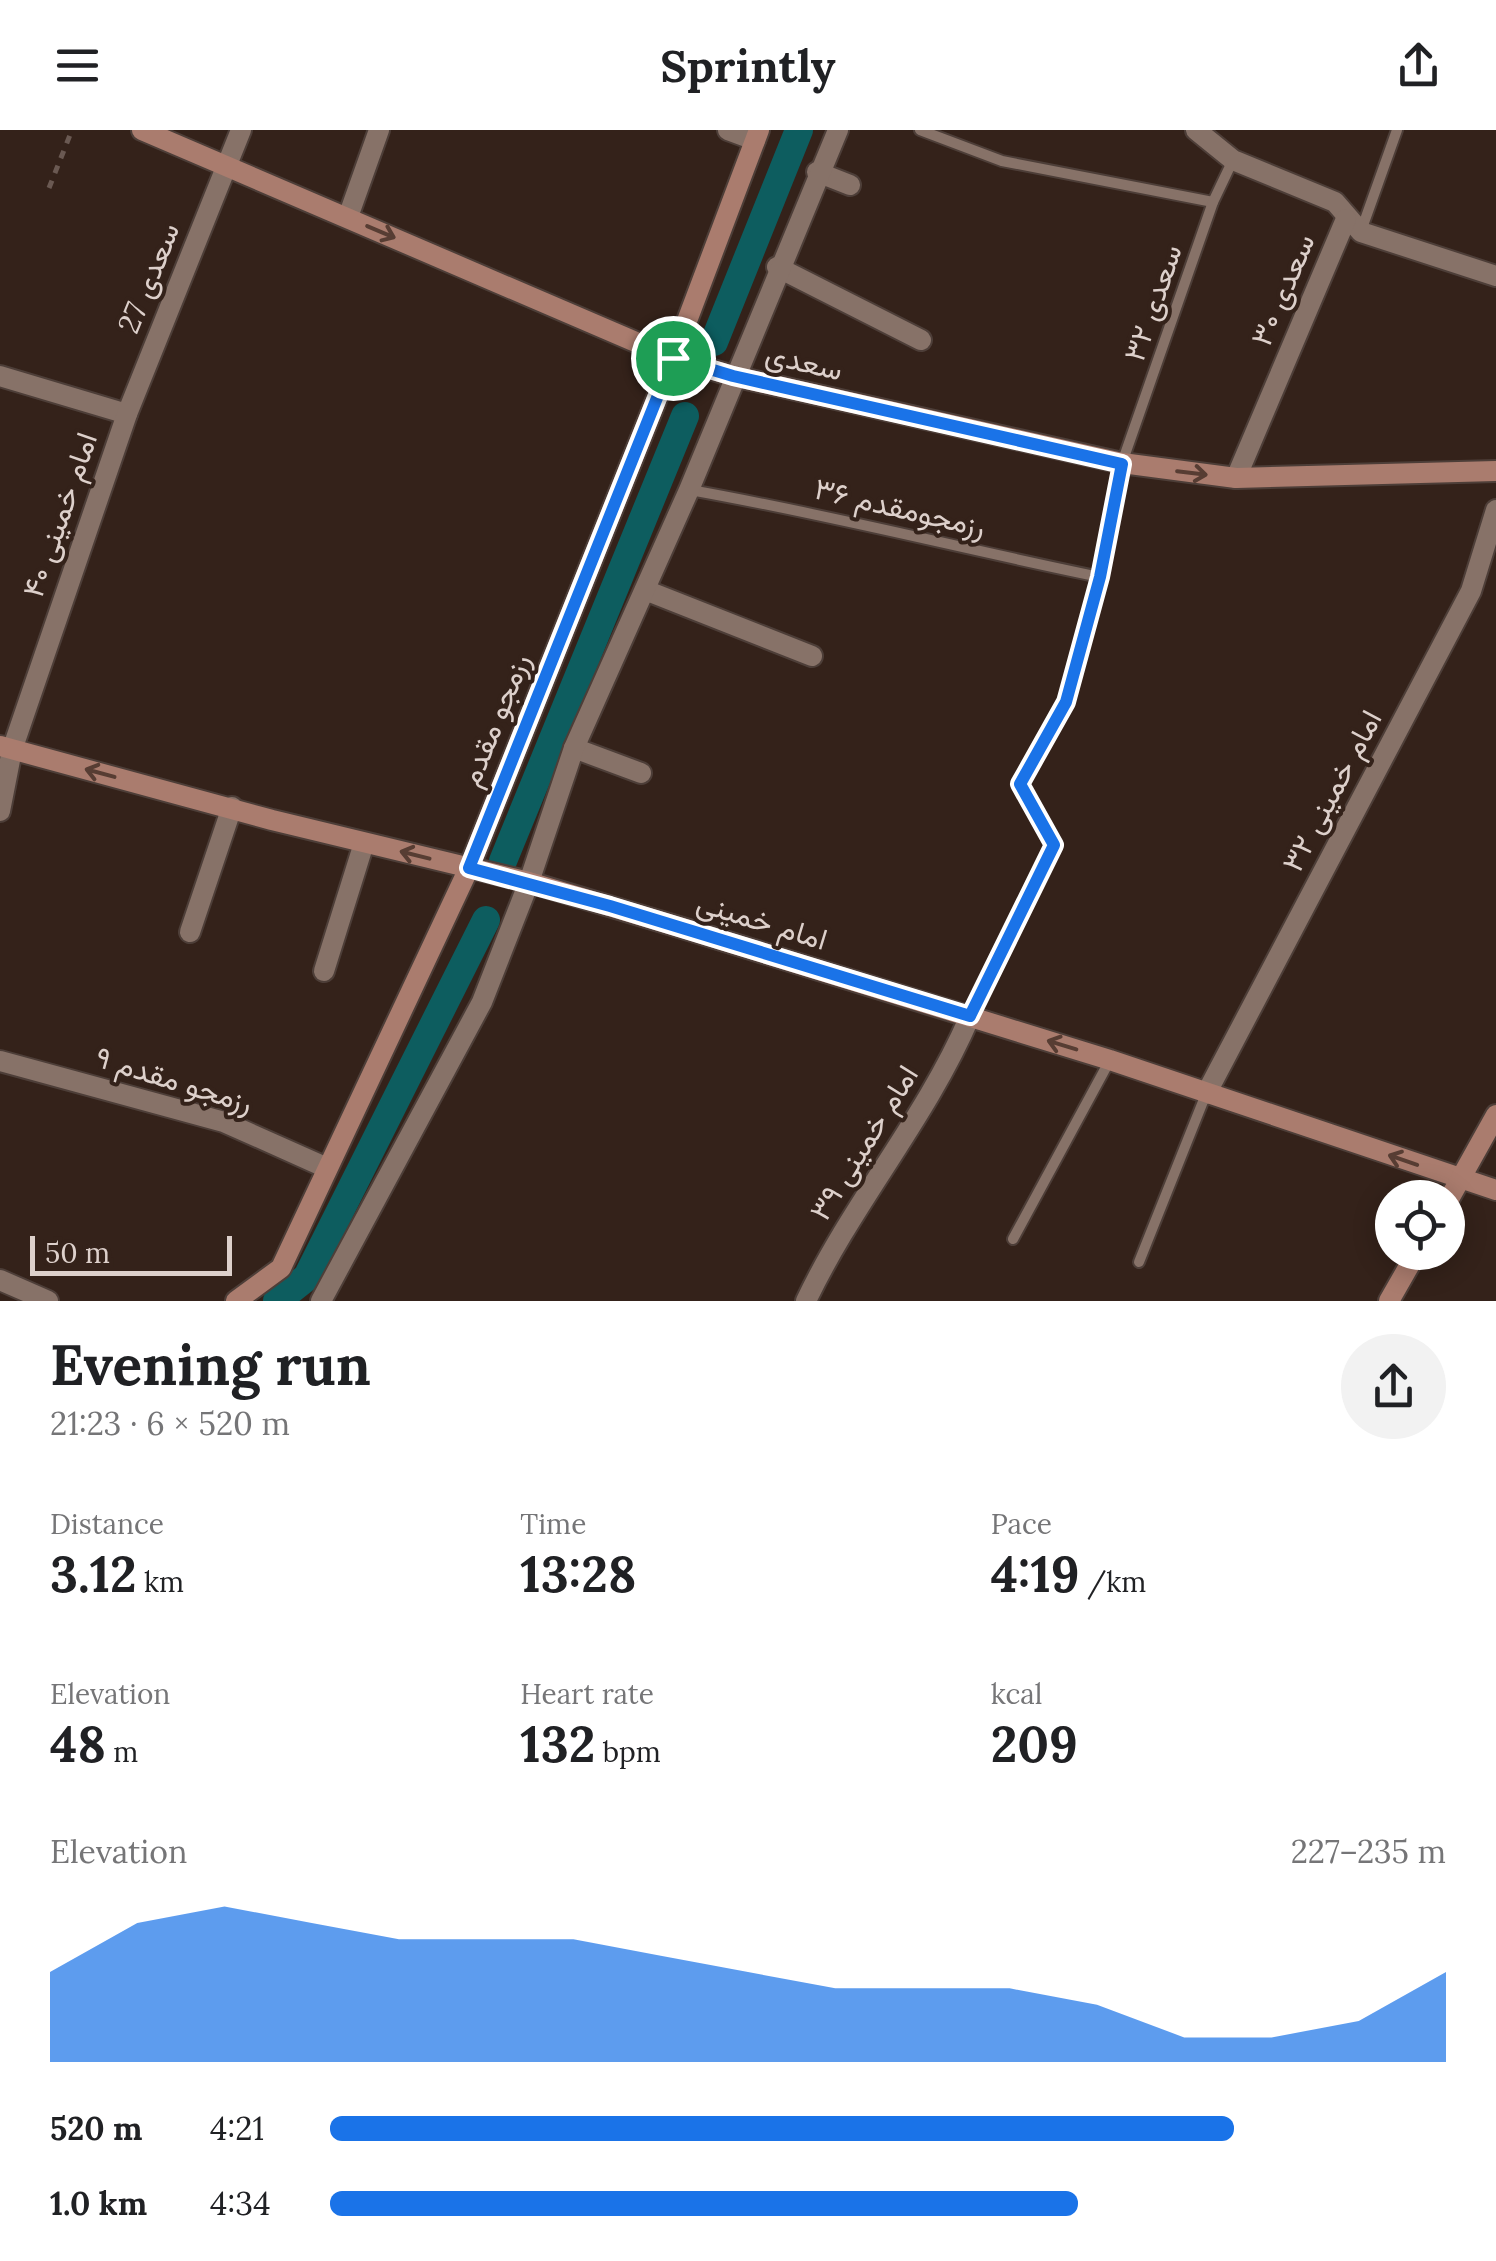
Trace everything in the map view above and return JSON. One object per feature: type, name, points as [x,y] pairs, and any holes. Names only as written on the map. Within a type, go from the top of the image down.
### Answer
[{"type":"main road","name":"سعدی","points":[[142,130],[673,358],[733,376],[1122,464],[1236,478],[1496,472]]},
{"type":"main road","name":"رزمجو مقدم","points":[[236,1301],[281,1268],[469,868],[673,358],[757,135]]},
{"type":"main road","name":"امام خمینی","points":[[6,748],[529,882],[1110,1060],[1460,1180]]},
{"type":"main road","points":[[1460,1180],[1496,1115]]},
{"type":"main road","name":"امام خمینی","points":[[1465,1181],[1496,1190]]},
{"type":"main road","points":[[1388,1301],[1406,1270]]},
{"type":"street","name":"سعدی 27","points":[[127,414],[241,130]]},
{"type":"street","points":[[348,217],[379,130]]},
{"type":"street","points":[[728,130],[757,135]]},
{"type":"street","points":[[321,1301],[482,1002],[529,882],[574,748],[689,490],[817,172],[838,130]]},
{"type":"street","points":[[1196,130],[1233,160],[1335,202],[1353,225]]},
{"type":"street","points":[[817,172],[850,185]]},
{"type":"street","name":"سعدی ۳۰","points":[[1236,478],[1353,225],[1496,276]]},
{"type":"street","points":[[778,267],[920,340]]},
{"type":"street","points":[[0,376],[127,414]]},
{"type":"street","name":"امام خمینی ۴۰","points":[[0,811],[6,748],[127,414]]},
{"type":"street","name":"امام خمینی ۳۲","points":[[1206,1094],[1472,591],[1496,510]]},
{"type":"street","points":[[645,590],[812,656]]},
{"type":"street","points":[[574,748],[640,773]]},
{"type":"street","points":[[190,932],[232,807]]},
{"type":"street","points":[[324,970],[364,842]]},
{"type":"street","name":"امام خمینی ۳۹","points":[[806,1301],[858,1206],[954,1054],[970,1016]]},
{"type":"street","name":"رزمجو مقدم ۹","points":[[0,1061],[224,1122],[328,1168]]},
{"type":"street","points":[[0,1280],[48,1301]]},
{"type":"lane","points":[[920,130],[1002,161],[1213,202]]},
{"type":"lane","points":[[1353,225],[1397,130]]},
{"type":"lane","name":"سعدی ۳۲","points":[[970,1016],[1054,845],[1020,784],[1066,702],[1100,577],[1122,464],[1213,202],[1233,160]]},
{"type":"lane","name":"رزمجومقدم ۳۶","points":[[689,490],[785,507],[925,542],[1100,577]]},
{"type":"lane","points":[[1013,1239],[1110,1060]]},
{"type":"lane","points":[[1139,1262],[1206,1094]]},
{"type":"path","points":[[50,188],[72,130]]},
{"type":"waterway","points":[[714,342],[799,130]]},
{"type":"waterway","points":[[503,861],[685,416]]},
{"type":"waterway","points":[[277,1301],[307,1277],[486,920]]},
{"type":"route","points":[[673,358],[733,376],[1122,464],[1100,577],[1066,702],[1020,784],[1054,845],[970,1016],[529,882],[469,868],[673,358]]}]
